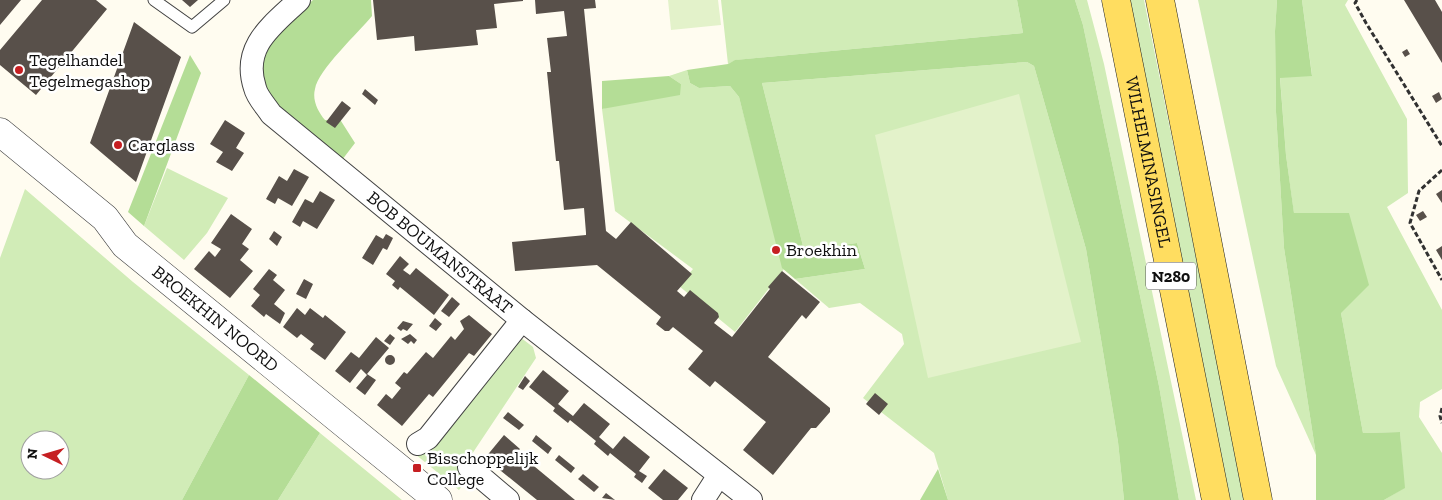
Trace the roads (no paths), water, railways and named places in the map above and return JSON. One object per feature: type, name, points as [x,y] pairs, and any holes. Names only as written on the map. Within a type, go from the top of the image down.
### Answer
[{"type":"main road","name":"N280","points":[[1109,0],[1127,51]]},
{"type":"main road","name":"WILHELMINASINGEL","points":[[1116,0],[1216,500]]},
{"type":"main road","name":"N280","points":[[1160,0],[1258,500]]},
{"type":"street","name":"BOB BOUMANSTRAAT","points":[[299,0],[260,38],[250,65],[255,89],[271,114],[522,320],[751,500]]},
{"type":"street","name":"BROEKHIN NOORD","points":[[0,132],[105,218],[125,245],[438,500]]},
{"type":"street","points":[[418,444],[428,438],[522,320]]},
{"type":"street","points":[[469,467],[508,500]]},
{"type":"street","points":[[703,500],[719,475]]},
{"type":"lane","points":[[154,0],[192,27],[224,0]]},
{"type":"place","name":"Tegelhandel Tegelmegashop","points":[[19,70]]},
{"type":"place","name":"Carglass","points":[[118,145]]},
{"type":"place","name":"Broekhin","points":[[776,250]]},
{"type":"place","name":"Bisschoppelijk College","points":[[417,468]]}]
